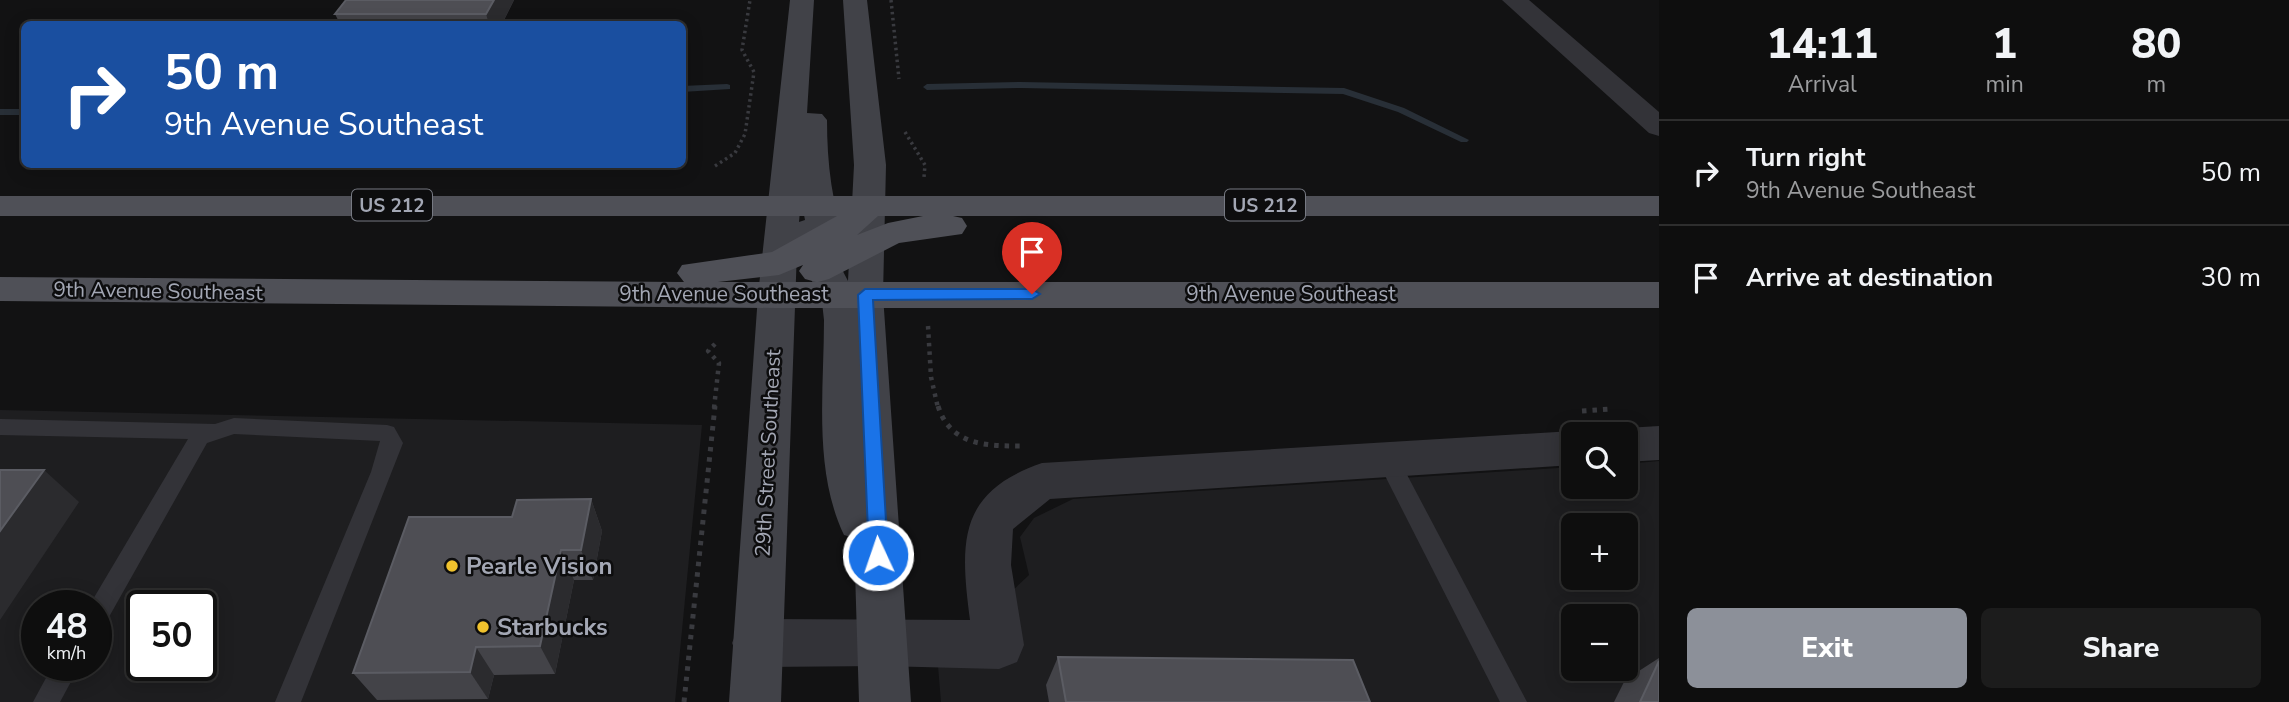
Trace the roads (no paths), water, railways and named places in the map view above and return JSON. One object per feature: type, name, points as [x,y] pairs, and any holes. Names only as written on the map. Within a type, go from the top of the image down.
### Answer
[{"type":"main road","points":[[803,0],[814,55],[811,149],[820,222],[833,267],[882,625],[885,702]]},
{"type":"main road","name":"29th Street Southeast","points":[[755,702],[778,279],[803,0]]},
{"type":"main road","points":[[855,0],[870,165],[868,245]]},
{"type":"main road","points":[[784,205],[799,220],[833,267]]},
{"type":"main road","points":[[833,267],[843,229],[870,205]]},
{"type":"main road","name":"US 212","points":[[0,206],[1659,206]]},
{"type":"main road","points":[[778,279],[833,267],[868,245],[911,228],[970,225],[1333,222],[1505,206]]},
{"type":"main road","name":"9th Avenue Southeast","points":[[0,289],[128,291],[778,279],[833,267],[927,294],[1659,295]]},
{"type":"street","points":[[1514,0],[1659,127]]},
{"type":"street","points":[[1626,97],[1659,97]]},
{"type":"street","points":[[757,643],[882,625],[999,645],[987,556],[992,522],[1016,498],[1042,481],[1387,458],[1561,432]]},
{"type":"street","points":[[1638,434],[1659,443]]},
{"type":"lane","points":[[111,590],[200,437],[233,426],[387,433],[391,443],[382,472],[288,702]]},
{"type":"lane","points":[[0,427],[216,432]]},
{"type":"lane","points":[[1387,458],[1514,702]]},
{"type":"lane","points":[[46,702],[58,681]]},
{"type":"waterway","points":[[927,87],[1021,85],[1344,91],[1401,110],[1464,140]]},
{"type":"waterway","points":[[686,89],[727,87]]},
{"type":"waterway","points":[[0,112],[21,112]]},
{"type":"place","name":"Pearle Vision","points":[[452,566]]},
{"type":"place","name":"Starbucks","points":[[483,627]]}]
